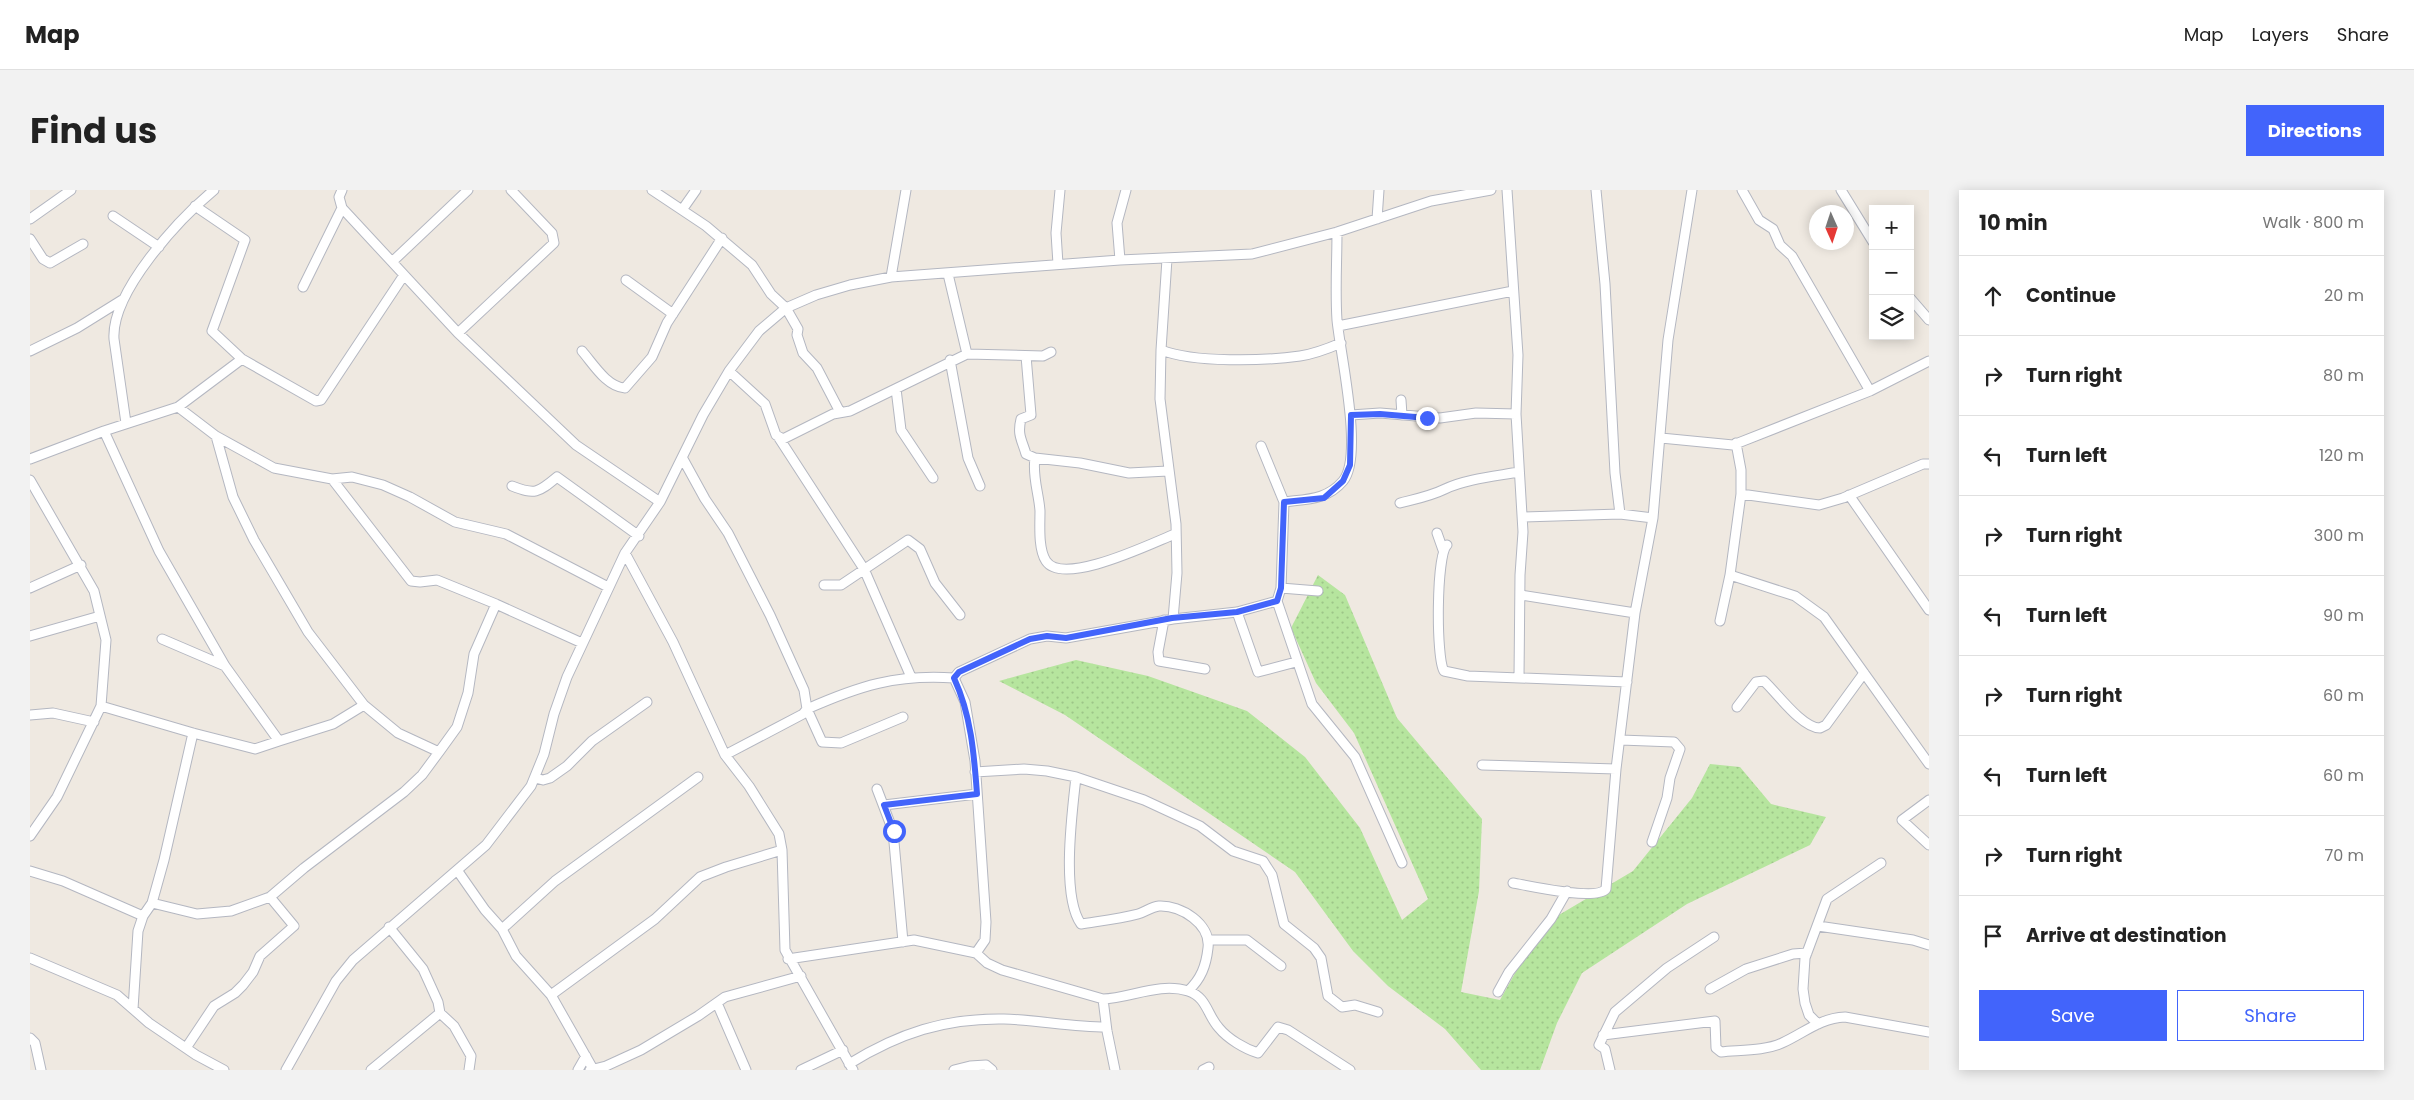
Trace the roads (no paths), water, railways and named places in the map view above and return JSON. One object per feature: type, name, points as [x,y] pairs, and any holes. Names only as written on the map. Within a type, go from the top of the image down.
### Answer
[{"type":"street","points":[[30,219],[71,190]]},
{"type":"street","points":[[126,423],[113,326],[122,300],[159,247],[194,206],[214,190]]},
{"type":"street","points":[[342,190],[339,197],[342,208],[458,333],[576,445],[660,502]]},
{"type":"street","points":[[393,262],[468,190]]},
{"type":"street","points":[[458,333],[554,243],[552,233],[511,190]]},
{"type":"street","points":[[652,190],[722,238],[752,265],[771,294],[786,308],[798,329],[797,335],[803,353],[817,368],[840,412]]},
{"type":"street","points":[[682,210],[696,190]]},
{"type":"street","points":[[891,277],[906,190]]},
{"type":"street","points":[[1058,264],[1056,233],[1060,190]]},
{"type":"street","points":[[1120,260],[1117,223],[1126,190]]},
{"type":"street","points":[[1377,219],[1379,190]]},
{"type":"street","points":[[286,1070],[336,981],[353,960],[493,837],[516,808],[535,778],[544,754],[560,696],[582,643],[625,553],[639,536],[660,502],[703,416],[729,371],[760,331],[786,308],[816,295],[850,284],[891,277],[1120,260],[1252,254],[1336,232],[1431,201],[1491,190]]},
{"type":"street","points":[[1507,190],[1519,378],[1516,414],[1522,517],[1519,677]]},
{"type":"street","points":[[1596,190],[1605,284],[1615,473],[1620,514]]},
{"type":"street","points":[[1513,883],[1600,894],[1606,889],[1616,770],[1635,613],[1653,518],[1668,340],[1692,190]]},
{"type":"street","points":[[1742,190],[1759,220],[1773,229],[1780,245],[1792,256],[1870,391]]},
{"type":"street","points":[[1841,190],[1869,236]]},
{"type":"street","points":[[194,206],[245,240],[212,331],[242,359],[316,401],[321,400],[404,275]]},
{"type":"street","points":[[303,287],[342,208]]},
{"type":"street","points":[[113,216],[159,247]]},
{"type":"street","points":[[1284,502],[1324,498],[1343,481],[1350,465],[1351,415],[1338,326],[1336,232]]},
{"type":"street","points":[[582,352],[607,380],[617,387],[625,388],[634,380],[652,357],[667,322],[722,238]]},
{"type":"street","points":[[30,239],[43,259],[50,263],[83,244]]},
{"type":"street","points":[[1167,259],[1160,398],[1175,515],[1177,573],[1168,619],[1158,652],[1159,661],[1205,669]]},
{"type":"street","points":[[948,274],[967,354]]},
{"type":"street","points":[[626,280],[673,314]]},
{"type":"street","points":[[1338,326],[1513,291]]},
{"type":"street","points":[[30,351],[77,328],[122,300]]},
{"type":"street","points":[[1914,303],[1929,320]]},
{"type":"street","points":[[1161,350],[1179,355],[1230,359],[1300,356],[1322,351],[1340,343]]},
{"type":"street","points":[[779,438],[790,436],[840,412],[850,411],[950,360],[967,354],[1043,356],[1051,352]]},
{"type":"street","points":[[1026,356],[1031,405],[1030,415],[1021,419],[1020,440],[1026,454],[1035,458],[1080,463],[1128,473],[1168,471]]},
{"type":"street","points":[[30,459],[126,423],[178,407],[242,359]]},
{"type":"street","points":[[950,360],[968,458],[980,486]]},
{"type":"street","points":[[1661,438],[1733,445],[1870,391],[1929,361]]},
{"type":"street","points":[[729,371],[765,404],[779,438],[864,568],[910,677]]},
{"type":"street","points":[[896,389],[902,430],[933,478]]},
{"type":"street","points":[[1401,400],[1402,415]]},
{"type":"street","points":[[178,407],[216,436],[274,468],[332,479],[352,477],[383,485],[410,497],[455,522],[506,534],[608,587]]},
{"type":"street","points":[[1351,415],[1402,415],[1440,418],[1476,414],[1516,414]]},
{"type":"street","points":[[104,431],[159,551],[225,666],[279,741]]},
{"type":"street","points":[[216,436],[234,497],[254,540],[308,632],[364,705],[398,733],[439,752]]},
{"type":"street","points":[[1720,621],[1730,575],[1741,494],[1741,470],[1736,443]]},
{"type":"street","points":[[1261,446],[1284,502],[1281,588],[1277,601],[1296,662],[1312,704],[1355,757],[1402,863]]},
{"type":"street","points":[[1035,458],[1033,467],[1040,506],[1040,534],[1044,559],[1050,566],[1063,569],[1091,566],[1175,534]]},
{"type":"street","points":[[683,459],[704,499],[728,533],[756,588],[804,690],[807,709],[822,742],[841,743],[902,717]]},
{"type":"street","points":[[1741,494],[1819,505],[1849,496],[1923,464],[1929,464]]},
{"type":"street","points":[[1400,503],[1436,495],[1445,489],[1484,478],[1519,472]]},
{"type":"street","points":[[512,486],[528,492],[540,490],[556,477],[639,536]]},
{"type":"street","points":[[332,479],[411,580],[420,582],[437,580],[582,643]]},
{"type":"street","points":[[30,480],[81,565],[94,591],[106,640],[101,706],[57,797],[30,836]]},
{"type":"street","points":[[1849,496],[1929,610]]},
{"type":"street","points":[[1522,517],[1620,514],[1653,518]]},
{"type":"street","points":[[1437,533],[1445,548],[1439,572],[1439,638],[1442,669],[1444,671],[1468,676],[1627,682]]},
{"type":"street","points":[[824,585],[841,585],[908,540],[920,549],[935,583],[960,615]]},
{"type":"street","points":[[625,553],[673,642],[725,755],[779,834],[782,850],[785,950],[788,959],[801,976],[851,1067],[873,1049],[935,1025],[1005,1019],[1106,1027]]},
{"type":"street","points":[[30,588],[81,565]]},
{"type":"street","points":[[1730,575],[1773,588],[1803,600],[1829,622],[1929,764]]},
{"type":"street","points":[[1281,588],[1318,591]]},
{"type":"street","points":[[1521,596],[1635,613]]},
{"type":"street","points":[[954,678],[959,672],[1030,639],[1047,636],[1066,638],[1168,619],[1237,612],[1277,601]]},
{"type":"street","points":[[152,903],[197,914],[231,911],[270,897],[308,865],[404,792],[422,775],[456,727],[468,693],[474,654],[496,604]]},
{"type":"street","points":[[1237,612],[1258,672],[1296,662]]},
{"type":"street","points":[[30,636],[100,616]]},
{"type":"street","points":[[162,639],[225,666]]},
{"type":"street","points":[[1737,707],[1756,682],[1764,681],[1781,700],[1811,726],[1820,728],[1826,725],[1864,673]]},
{"type":"street","points":[[725,755],[803,714],[807,709],[864,686],[910,677],[954,678]]},
{"type":"street","points":[[954,678],[965,702],[977,794],[986,922],[985,940],[976,953]]},
{"type":"street","points":[[535,778],[544,780],[550,778],[567,766],[592,741],[647,702]]},
{"type":"street","points":[[101,706],[255,749],[332,724],[364,705]]},
{"type":"street","points":[[30,715],[52,713],[94,722]]},
{"type":"street","points":[[132,1009],[138,931],[143,916],[152,903],[164,860],[193,733]]},
{"type":"street","points":[[1621,740],[1674,742],[1680,749],[1670,778],[1667,798],[1652,842]]},
{"type":"street","points":[[1482,765],[1616,770]]},
{"type":"street","points":[[975,772],[1024,769],[1047,771],[1076,777],[1144,800],[1200,826],[1233,851],[1262,861],[1272,875],[1284,924],[1314,948],[1321,958],[1328,996],[1342,1007],[1355,1005],[1378,1012]]},
{"type":"street","points":[[502,929],[555,881],[698,777]]},
{"type":"street","points":[[1076,777],[1071,825],[1071,902],[1076,916],[1081,924],[1136,915],[1158,906],[1187,913],[1200,923],[1209,940],[1206,960],[1199,982],[1188,991]]},
{"type":"street","points":[[877,789],[894,831],[903,942]]},
{"type":"street","points":[[884,805],[977,794]]},
{"type":"street","points":[[1929,800],[1902,820],[1929,844]]},
{"type":"street","points":[[551,995],[654,919],[700,878],[726,867],[782,850]]},
{"type":"street","points":[[1818,1024],[1809,1015],[1803,989],[1807,953],[1827,899],[1881,862]]},
{"type":"street","points":[[457,870],[502,929],[516,956],[551,995],[592,1070],[641,1050],[731,994],[801,976]]},
{"type":"street","points":[[30,871],[63,881],[143,916]]},
{"type":"street","points":[[1498,992],[1520,956],[1551,918],[1568,891]]},
{"type":"street","points":[[186,1048],[214,1006],[235,993],[243,985],[253,972],[260,956],[294,926],[270,897]]},
{"type":"street","points":[[1818,926],[1913,940],[1929,945]]},
{"type":"street","points":[[389,927],[423,969],[438,1002],[440,1013],[454,1026],[471,1056],[468,1070]]},
{"type":"street","points":[[1610,1070],[1605,1049],[1599,1045],[1615,1012],[1667,968],[1714,937]]},
{"type":"street","points":[[788,959],[914,940],[976,953],[987,963],[1002,970],[1103,999],[1120,999],[1170,988],[1188,991],[1202,998],[1219,1029],[1242,1047],[1258,1053],[1278,1027],[1288,1030],[1350,1070]]},
{"type":"street","points":[[1209,940],[1247,940],[1281,966]]},
{"type":"street","points":[[1710,989],[1746,968],[1793,954],[1807,953]]},
{"type":"street","points":[[30,958],[117,995],[132,1009],[186,1048],[224,1070]]},
{"type":"street","points":[[1103,999],[1106,1027],[1115,1070]]},
{"type":"street","points":[[717,1003],[746,1070]]},
{"type":"street","points":[[370,1070],[440,1013]]},
{"type":"street","points":[[1604,1035],[1715,1021],[1716,1048],[1721,1052],[1780,1044],[1824,1019],[1845,1017],[1929,1032]]},
{"type":"street","points":[[30,1038],[35,1043],[41,1070]]},
{"type":"street","points":[[801,1070],[843,1050]]},
{"type":"street","points":[[578,1070],[586,1056]]},
{"type":"street","points":[[954,1070],[986,1065],[992,1070]]}]
